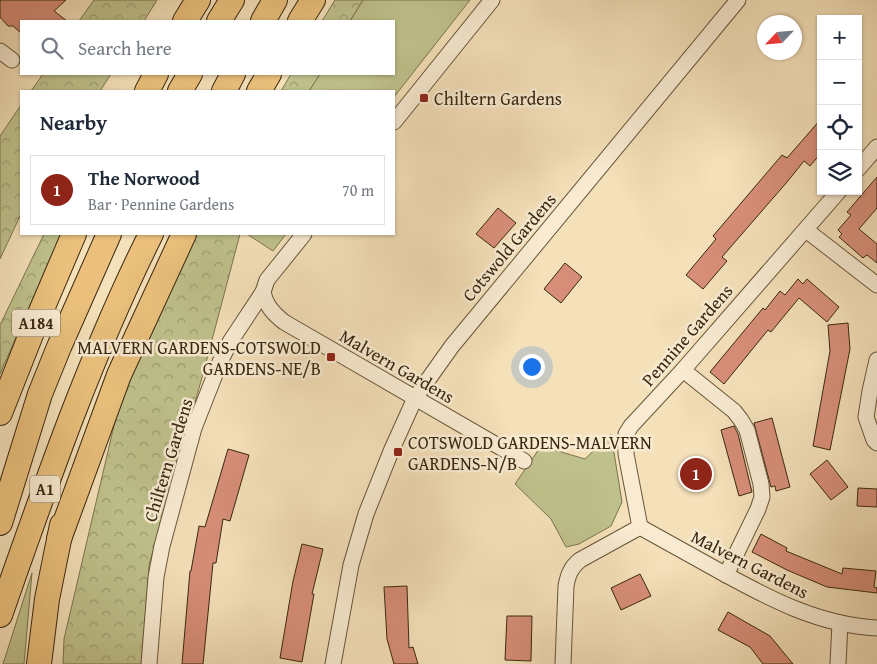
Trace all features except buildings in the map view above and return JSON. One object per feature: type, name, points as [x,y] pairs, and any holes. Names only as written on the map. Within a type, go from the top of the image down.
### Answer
[{"type":"highway","points":[[186,20],[198,0]]},
{"type":"highway","points":[[220,20],[232,0]]},
{"type":"highway","points":[[264,20],[275,0]]},
{"type":"highway","points":[[301,20],[313,0]]},
{"type":"highway","points":[[148,90],[155,75]]},
{"type":"highway","points":[[181,90],[189,75]]},
{"type":"highway","points":[[225,90],[232,75]]},
{"type":"highway","points":[[259,90],[267,75]]},
{"type":"highway","name":"A184","points":[[0,412],[74,235]]},
{"type":"highway","name":"A1","points":[[0,478],[40,394],[109,235]]},
{"type":"highway","name":"A1","points":[[0,615],[54,463],[134,267],[150,235]]},
{"type":"highway","points":[[59,539],[119,375],[184,235]]},
{"type":"highway","points":[[39,664],[47,598],[94,364]]},
{"type":"highway","name":"A1","points":[[0,523],[40,394]]},
{"type":"street","points":[[395,121],[492,0]]},
{"type":"street","name":"Cotswold Gardens","points":[[333,664],[351,565],[366,514],[392,449],[416,398],[452,346],[738,0]]},
{"type":"street","points":[[862,165],[877,148]]},
{"type":"street","name":"Pennine Gardens","points":[[640,528],[626,454],[626,434],[630,426],[683,370],[836,195]]},
{"type":"street","points":[[806,230],[877,285]]},
{"type":"street","name":"Chiltern Gardens","points":[[149,664],[156,577],[162,546],[194,428],[220,362],[230,342],[268,280],[303,235]]},
{"type":"street","name":"Malvern Gardens","points":[[262,292],[268,306],[284,322],[524,461]]},
{"type":"street","points":[[877,360],[866,418],[874,440],[877,443]]},
{"type":"street","points":[[683,370],[734,411],[741,420],[746,430],[761,484],[762,497],[758,509],[726,575]]},
{"type":"street","points":[[563,664],[566,586],[573,566],[580,560],[640,528]]},
{"type":"street","name":"Malvern Gardens","points":[[640,528],[797,611],[840,623],[877,628]]},
{"type":"street","points":[[838,664],[840,623]]},
{"type":"green space","points":[[94,0],[157,0],[145,20],[80,20]]},
{"type":"green space","points":[[335,0],[363,0],[351,20],[323,20]]},
{"type":"green space","points":[[363,0],[470,0],[395,96],[395,90],[310,90],[319,75],[395,75],[395,20],[351,20]]},
{"type":"green space","points":[[42,75],[110,75],[101,90],[32,90]]},
{"type":"green space","points":[[290,75],[319,75],[310,90],[282,90]]},
{"type":"green space","points":[[20,106],[20,216],[0,259],[0,136]]},
{"type":"green space","points":[[44,235],[61,235],[0,374],[0,325]]},
{"type":"green space","points":[[197,235],[240,235],[149,565],[144,664],[63,664],[64,639],[120,400]]},
{"type":"green space","points":[[249,235],[285,235],[273,251]]},
{"type":"green space","points":[[611,434],[622,502],[611,526],[579,544],[566,547],[551,519],[515,484],[541,446],[585,459]]},
{"type":"green space","points":[[32,573],[24,664],[3,664]]},
{"type":"place","name":"Chiltern Gardens","points":[[424,98]]},
{"type":"place","name":"MALVERN GARDENS-COTSWOLD GARDENS-NE/B","points":[[331,357]]},
{"type":"place","name":"COTSWOLD GARDENS-MALVERN GARDENS-N/B","points":[[398,452]]},
{"type":"place","name":"The Norwood","points":[[696,474]]}]
